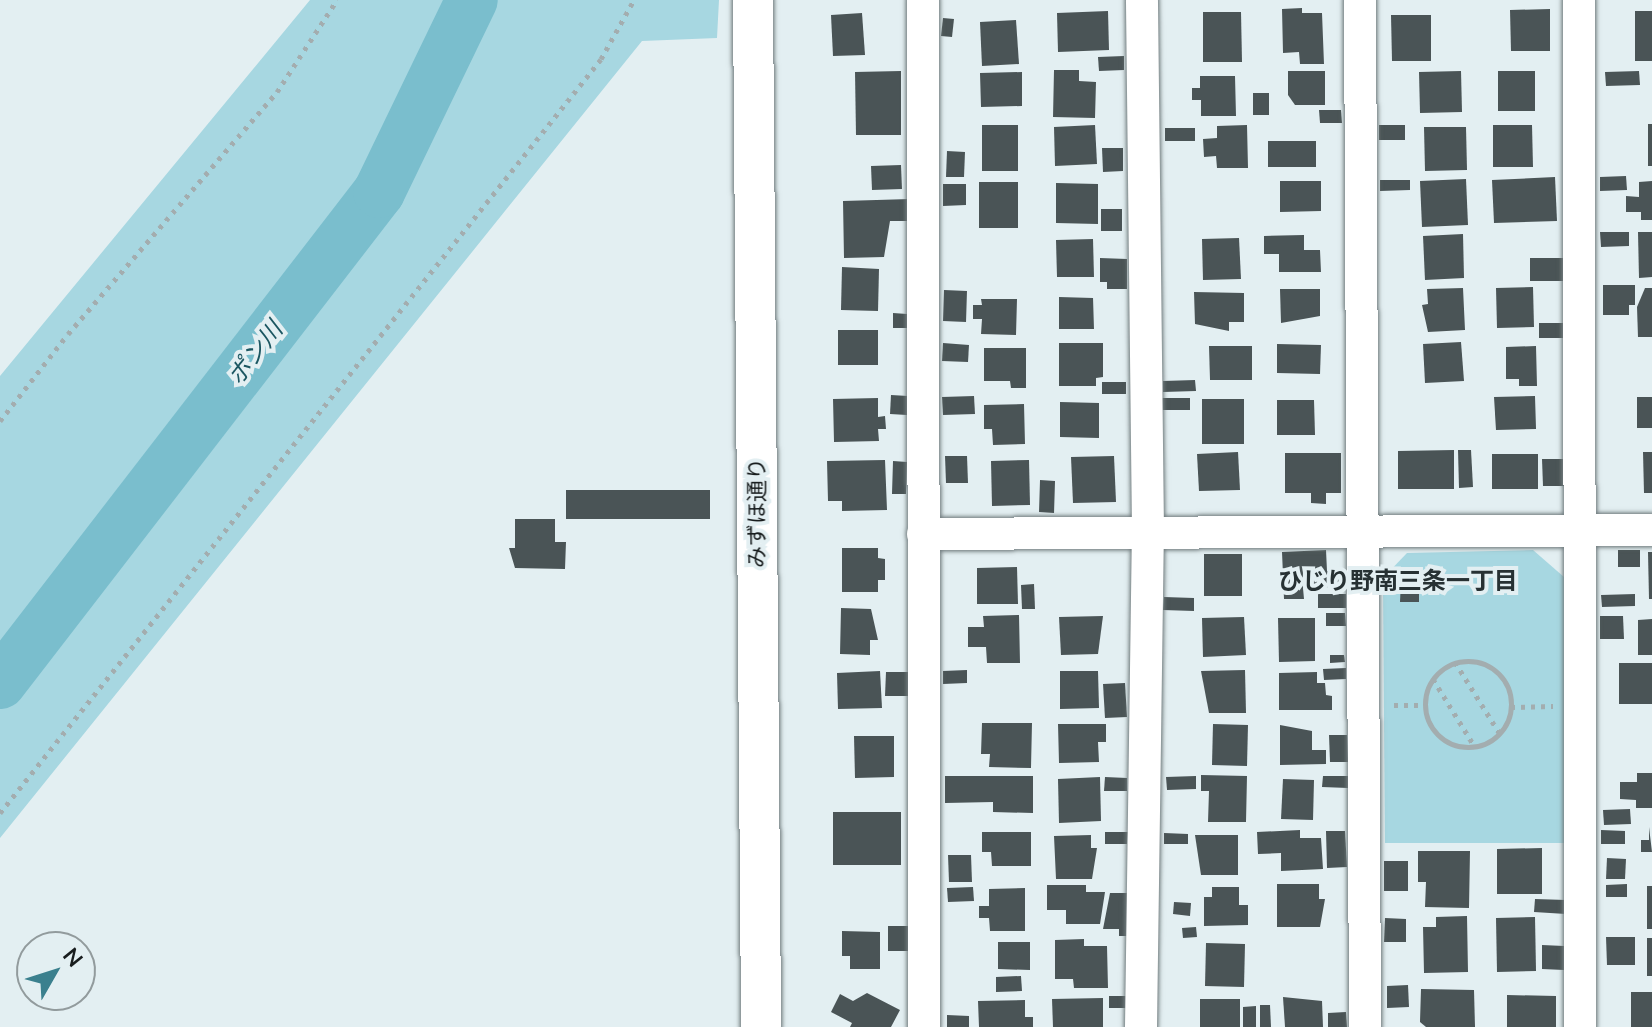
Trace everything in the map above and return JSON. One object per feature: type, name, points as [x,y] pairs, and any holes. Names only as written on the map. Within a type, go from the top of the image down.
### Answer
[{"type":"street","name":"みずほ通り","points":[[753,0],[761,1027]]},
{"type":"street","points":[[923,0],[924,1027]]},
{"type":"street","points":[[1141,1027],[1148,532],[1142,0]]},
{"type":"street","points":[[1360,0],[1365,1027]]},
{"type":"street","points":[[1579,0],[1580,1027]]},
{"type":"street","points":[[923,534],[1652,530]]},
{"type":"path","points":[[0,421],[68,334],[277,92],[337,0]]},
{"type":"path","points":[[0,813],[601,59],[634,0]]},
{"type":"path","points":[[1455,662],[1500,734]]},
{"type":"path","points":[[1455,662],[1483,663],[1504,680],[1511,707],[1500,734],[1475,747],[1460,747],[1435,732],[1425,705],[1433,679],[1455,662]]},
{"type":"path","points":[[1433,679],[1475,747]]},
{"type":"shaded area","points":[[310,0],[719,0],[717,38],[642,41],[0,838],[0,376]]},
{"type":"shaded area","points":[[1533,550],[1564,577],[1564,843],[1385,843],[1383,578],[1407,553]]},
{"type":"building","points":[[1302,8],[1302,13],[1322,13],[1324,64],[1300,64],[1299,52],[1283,53],[1282,9]]},
{"type":"building","points":[[1550,9],[1550,51],[1511,51],[1510,10]]},
{"type":"building","points":[[1108,11],[1109,50],[1058,52],[1057,13]]},
{"type":"building","points":[[1635,11],[1652,11],[1652,61],[1635,61]]},
{"type":"building","points":[[1203,12],[1241,12],[1242,62],[1203,62]]},
{"type":"building","points":[[862,13],[865,55],[833,56],[831,15]]},
{"type":"building","points":[[1391,15],[1431,15],[1431,61],[1392,61]]},
{"type":"building","points":[[943,18],[954,19],[952,37],[941,36]]},
{"type":"building","points":[[1016,20],[1019,64],[982,66],[980,22]]},
{"type":"building","points":[[1124,56],[1124,70],[1099,71],[1098,57]]},
{"type":"building","points":[[1054,70],[1079,70],[1079,81],[1096,82],[1095,118],[1053,117]]},
{"type":"building","points":[[901,71],[901,135],[856,135],[855,72]]},
{"type":"building","points":[[1288,71],[1325,71],[1325,105],[1295,105],[1288,95]]},
{"type":"building","points":[[1461,71],[1462,112],[1420,113],[1419,72]]},
{"type":"building","points":[[1498,71],[1535,71],[1535,111],[1498,111]]},
{"type":"building","points":[[1639,71],[1640,85],[1606,86],[1605,72]]},
{"type":"building","points":[[1022,72],[1022,106],[981,107],[980,73]]},
{"type":"building","points":[[1200,76],[1235,76],[1236,116],[1201,116],[1201,100],[1192,100],[1192,88],[1200,88]]},
{"type":"building","points":[[1253,93],[1269,93],[1269,115],[1253,115]]},
{"type":"building","points":[[1319,110],[1341,110],[1342,123],[1320,123]]},
{"type":"building","points":[[1648,124],[1652,124],[1652,166],[1648,166]]},
{"type":"building","points":[[982,125],[1018,125],[1018,171],[982,171]]},
{"type":"building","points":[[1095,125],[1097,164],[1055,166],[1054,127]]},
{"type":"building","points":[[1247,125],[1248,168],[1217,168],[1216,156],[1204,157],[1203,139],[1217,138],[1217,126]]},
{"type":"building","points":[[1379,125],[1405,125],[1405,140],[1379,140]]},
{"type":"building","points":[[1493,125],[1532,125],[1533,167],[1493,167]]},
{"type":"building","points":[[1424,127],[1466,127],[1467,170],[1425,171]]},
{"type":"building","points":[[1165,128],[1195,128],[1195,141],[1165,141]]},
{"type":"building","points":[[1268,141],[1316,141],[1316,167],[1268,167]]},
{"type":"building","points":[[1102,148],[1123,148],[1123,171],[1103,172]]},
{"type":"building","points":[[947,151],[965,152],[964,177],[946,177]]},
{"type":"building","points":[[901,165],[902,189],[872,190],[871,166]]},
{"type":"building","points":[[1626,176],[1627,190],[1600,191],[1600,177]]},
{"type":"building","points":[[1555,177],[1557,221],[1494,223],[1492,180]]},
{"type":"building","points":[[1466,179],[1468,225],[1422,227],[1420,181]]},
{"type":"building","points":[[1380,180],[1410,180],[1410,190],[1380,191]]},
{"type":"building","points":[[1280,181],[1321,181],[1321,211],[1280,212]]},
{"type":"building","points":[[1652,181],[1652,220],[1641,220],[1641,212],[1626,212],[1626,196],[1639,197],[1639,182]]},
{"type":"building","points":[[979,182],[1018,182],[1018,228],[979,228]]},
{"type":"building","points":[[1056,183],[1098,184],[1098,224],[1056,223]]},
{"type":"building","points":[[943,184],[966,184],[966,205],[943,206]]},
{"type":"building","points":[[910,199],[910,221],[890,221],[884,257],[844,258],[843,201]]},
{"type":"building","points":[[1101,209],[1122,209],[1122,231],[1101,231]]},
{"type":"building","points":[[1600,232],[1629,232],[1629,246],[1601,247]]},
{"type":"building","points":[[1638,232],[1652,232],[1652,277],[1639,278]]},
{"type":"building","points":[[1463,234],[1464,278],[1425,280],[1423,236]]},
{"type":"building","points":[[1304,235],[1304,250],[1320,250],[1321,272],[1279,272],[1279,254],[1264,254],[1264,236]]},
{"type":"building","points":[[1239,238],[1241,279],[1203,280],[1202,239]]},
{"type":"building","points":[[1093,239],[1094,277],[1057,277],[1056,240]]},
{"type":"building","points":[[1100,258],[1127,259],[1127,289],[1107,289],[1107,282],[1100,282]]},
{"type":"building","points":[[1530,258],[1563,258],[1564,281],[1530,281]]},
{"type":"building","points":[[842,267],[879,269],[878,311],[841,310]]},
{"type":"building","points":[[1603,285],[1635,285],[1635,305],[1629,305],[1629,315],[1603,315]]},
{"type":"building","points":[[1533,287],[1534,327],[1497,328],[1496,288]]},
{"type":"building","points":[[1463,288],[1465,330],[1428,332],[1422,305],[1428,304],[1427,289]]},
{"type":"building","points":[[1645,288],[1652,288],[1652,337],[1638,337],[1637,307]]},
{"type":"building","points":[[1280,289],[1320,289],[1320,316],[1281,323]]},
{"type":"building","points":[[944,290],[967,291],[966,322],[943,321]]},
{"type":"building","points":[[1194,292],[1244,293],[1244,322],[1229,322],[1229,331],[1195,324]]},
{"type":"building","points":[[1059,297],[1093,298],[1094,329],[1059,329]]},
{"type":"building","points":[[981,299],[1017,299],[1016,335],[981,334],[982,319],[973,319],[973,305],[982,305]]},
{"type":"building","points":[[893,313],[907,314],[907,328],[893,328]]},
{"type":"building","points":[[1539,323],[1564,323],[1564,338],[1539,338]]},
{"type":"building","points":[[838,330],[878,330],[878,365],[838,365]]},
{"type":"building","points":[[1461,342],[1464,381],[1425,383],[1423,344]]},
{"type":"building","points":[[943,343],[969,345],[968,362],[942,361]]},
{"type":"building","points":[[1059,343],[1103,343],[1103,377],[1096,378],[1096,386],[1059,386]]},
{"type":"building","points":[[1277,344],[1321,345],[1320,374],[1277,373]]},
{"type":"building","points":[[1209,346],[1252,346],[1252,380],[1210,380]]},
{"type":"building","points":[[1536,346],[1537,386],[1519,386],[1519,379],[1506,379],[1506,347]]},
{"type":"building","points":[[984,348],[1026,348],[1026,388],[1011,388],[1010,381],[984,381]]},
{"type":"building","points":[[1195,380],[1196,391],[1163,392],[1163,381]]},
{"type":"building","points":[[1102,382],[1126,382],[1126,394],[1102,394]]},
{"type":"building","points":[[891,395],[908,396],[907,415],[890,414]]},
{"type":"building","points":[[974,396],[975,414],[943,415],[942,397]]},
{"type":"building","points":[[1535,396],[1536,429],[1496,430],[1494,397]]},
{"type":"building","points":[[1637,397],[1652,397],[1652,428],[1637,428]]},
{"type":"building","points":[[878,398],[878,417],[885,416],[886,429],[878,429],[879,441],[834,442],[833,399]]},
{"type":"building","points":[[1161,398],[1190,398],[1190,410],[1161,410]]},
{"type":"building","points":[[1202,399],[1244,399],[1244,444],[1202,444]]},
{"type":"building","points":[[1277,400],[1314,400],[1315,435],[1277,435]]},
{"type":"building","points":[[1060,402],[1099,403],[1099,438],[1060,437]]},
{"type":"building","points":[[1024,404],[1025,444],[993,445],[992,429],[984,429],[984,405]]},
{"type":"building","points":[[1454,450],[1454,489],[1398,489],[1398,451]]},
{"type":"building","points":[[1458,450],[1471,450],[1473,487],[1459,488]]},
{"type":"building","points":[[1238,452],[1240,490],[1199,491],[1197,454]]},
{"type":"building","points":[[1643,452],[1652,452],[1652,493],[1644,493]]},
{"type":"building","points":[[1285,453],[1341,453],[1341,493],[1326,493],[1326,504],[1311,503],[1311,493],[1285,493]]},
{"type":"building","points":[[1492,454],[1538,454],[1538,489],[1492,489]]},
{"type":"building","points":[[945,456],[967,456],[968,483],[946,483]]},
{"type":"building","points":[[1114,456],[1116,502],[1073,503],[1071,457]]},
{"type":"building","points":[[1542,459],[1564,459],[1564,486],[1543,486]]},
{"type":"building","points":[[885,460],[887,510],[842,511],[842,501],[828,501],[827,461]]},
{"type":"building","points":[[1029,460],[1030,505],[992,506],[991,461]]},
{"type":"building","points":[[893,461],[907,462],[906,494],[892,494]]},
{"type":"building","points":[[1040,480],[1055,481],[1054,513],[1039,512]]},
{"type":"building","points":[[566,490],[710,490],[710,519],[566,519]]},
{"type":"building","points":[[515,519],[555,519],[555,542],[566,542],[565,569],[515,568],[509,548],[515,548]]},
{"type":"building","points":[[842,548],[878,548],[878,558],[885,559],[885,580],[878,580],[878,592],[842,592]]},
{"type":"building","points":[[1326,550],[1327,571],[1340,571],[1341,587],[1303,588],[1304,599],[1284,599],[1282,552]]},
{"type":"building","points":[[1618,550],[1640,550],[1640,567],[1618,567]]},
{"type":"building","points":[[1648,552],[1652,552],[1652,599],[1649,599]]},
{"type":"building","points":[[1204,554],[1242,554],[1242,596],[1204,596]]},
{"type":"building","points":[[1017,567],[1018,604],[977,604],[977,568]]},
{"type":"building","points":[[1401,580],[1419,581],[1419,602],[1400,602]]},
{"type":"building","points":[[1034,584],[1035,609],[1022,609],[1021,585]]},
{"type":"building","points":[[1318,594],[1346,594],[1346,608],[1318,608]]},
{"type":"building","points":[[1635,594],[1635,606],[1602,607],[1601,595]]},
{"type":"building","points":[[1164,597],[1194,598],[1194,611],[1163,610]]},
{"type":"building","points":[[841,608],[871,609],[878,640],[870,640],[870,655],[840,654]]},
{"type":"building","points":[[1326,613],[1345,613],[1346,626],[1326,626]]},
{"type":"building","points":[[1019,615],[1020,663],[987,663],[986,647],[968,647],[968,627],[984,627],[983,616]]},
{"type":"building","points":[[1103,616],[1098,654],[1061,655],[1059,617]]},
{"type":"building","points":[[1600,616],[1623,616],[1624,639],[1600,639]]},
{"type":"building","points":[[1244,617],[1246,655],[1203,657],[1202,618]]},
{"type":"building","points":[[1278,618],[1315,618],[1315,661],[1279,662]]},
{"type":"building","points":[[1652,619],[1652,655],[1638,655],[1638,620]]},
{"type":"building","points":[[1330,655],[1344,655],[1345,662],[1330,663]]},
{"type":"building","points":[[1619,663],[1652,663],[1652,704],[1619,704]]},
{"type":"building","points":[[1346,668],[1346,679],[1324,680],[1323,669]]},
{"type":"building","points":[[967,670],[967,683],[943,684],[943,671]]},
{"type":"building","points":[[1245,670],[1246,713],[1209,713],[1201,671]]},
{"type":"building","points":[[880,671],[882,708],[838,709],[837,673]]},
{"type":"building","points":[[1060,671],[1098,671],[1099,708],[1060,709]]},
{"type":"building","points":[[886,672],[908,672],[909,696],[885,696]]},
{"type":"building","points":[[1317,672],[1317,683],[1325,683],[1326,695],[1332,696],[1332,710],[1279,710],[1279,673]]},
{"type":"building","points":[[1125,683],[1127,717],[1105,718],[1103,684]]},
{"type":"building","points":[[982,723],[1032,723],[1031,768],[989,767],[990,754],[981,754]]},
{"type":"building","points":[[1058,724],[1106,724],[1106,742],[1098,742],[1099,762],[1059,763]]},
{"type":"building","points":[[1213,724],[1248,725],[1247,766],[1212,765]]},
{"type":"building","points":[[1280,725],[1312,731],[1312,750],[1326,750],[1326,764],[1280,765]]},
{"type":"building","points":[[1329,735],[1347,735],[1348,762],[1330,762]]},
{"type":"building","points":[[854,736],[894,736],[894,777],[855,778]]},
{"type":"building","points":[[1637,773],[1652,773],[1652,808],[1636,808],[1636,800],[1620,799],[1620,782],[1637,782]]},
{"type":"building","points":[[1201,775],[1247,776],[1246,822],[1208,822],[1209,791],[1201,791]]},
{"type":"building","points":[[945,776],[1033,776],[1033,813],[993,812],[993,802],[945,803]]},
{"type":"building","points":[[1196,776],[1196,789],[1167,790],[1166,777]]},
{"type":"building","points":[[1323,776],[1348,776],[1348,788],[1322,787]]},
{"type":"building","points":[[1100,777],[1101,821],[1059,823],[1058,779]]},
{"type":"building","points":[[1105,777],[1127,778],[1127,791],[1104,791]]},
{"type":"building","points":[[1283,779],[1314,780],[1313,820],[1281,819]]},
{"type":"building","points":[[1630,809],[1631,824],[1604,825],[1603,810]]},
{"type":"building","points":[[833,812],[901,812],[901,865],[833,865]]},
{"type":"building","points":[[1649,827],[1652,852],[1641,852],[1641,840],[1649,840]]},
{"type":"building","points":[[1300,830],[1300,838],[1321,838],[1323,869],[1281,871],[1281,853],[1258,854],[1257,832]]},
{"type":"building","points":[[1601,830],[1625,831],[1625,844],[1601,844]]},
{"type":"building","points":[[1326,831],[1345,831],[1347,867],[1327,868]]},
{"type":"building","points":[[982,832],[1031,832],[1031,866],[992,866],[991,852],[982,852]]},
{"type":"building","points":[[1105,832],[1128,832],[1127,844],[1105,844]]},
{"type":"building","points":[[1164,833],[1188,834],[1188,844],[1164,844]]},
{"type":"building","points":[[1091,835],[1091,848],[1097,848],[1092,879],[1056,879],[1054,836]]},
{"type":"building","points":[[1195,835],[1238,835],[1238,875],[1201,875]]},
{"type":"building","points":[[1542,848],[1542,894],[1497,894],[1497,849]]},
{"type":"building","points":[[1418,851],[1470,851],[1469,908],[1425,907],[1426,882],[1418,882]]},
{"type":"building","points":[[948,855],[971,855],[972,882],[949,882]]},
{"type":"building","points":[[1607,858],[1626,859],[1625,879],[1606,879]]},
{"type":"building","points":[[1384,861],[1408,861],[1408,891],[1384,891]]},
{"type":"building","points":[[1277,884],[1319,884],[1319,899],[1325,899],[1320,927],[1277,927]]},
{"type":"building","points":[[1627,884],[1627,897],[1606,897],[1606,885]]},
{"type":"building","points":[[1047,885],[1086,885],[1086,892],[1105,892],[1100,924],[1066,924],[1066,910],[1047,910]]},
{"type":"building","points":[[1647,886],[1652,886],[1652,929],[1647,929]]},
{"type":"building","points":[[973,887],[974,901],[948,902],[947,888]]},
{"type":"building","points":[[1212,887],[1239,887],[1239,905],[1248,905],[1248,925],[1204,926],[1204,897],[1212,897]]},
{"type":"building","points":[[1025,888],[1025,931],[990,931],[989,918],[979,918],[979,906],[989,906],[989,889]]},
{"type":"building","points":[[1110,893],[1129,893],[1129,936],[1119,936],[1119,929],[1103,929]]},
{"type":"building","points":[[1535,899],[1566,900],[1566,914],[1534,912]]},
{"type":"building","points":[[1174,902],[1191,903],[1190,916],[1173,914]]},
{"type":"building","points":[[1467,916],[1468,972],[1424,973],[1423,927],[1436,927],[1436,917]]},
{"type":"building","points":[[1535,917],[1536,971],[1497,972],[1496,918]]},
{"type":"building","points":[[1385,918],[1406,919],[1406,942],[1384,942]]},
{"type":"building","points":[[888,926],[909,926],[909,951],[888,951]]},
{"type":"building","points":[[1196,927],[1197,937],[1183,938],[1182,928]]},
{"type":"building","points":[[842,931],[880,932],[880,969],[850,969],[850,956],[842,956]]},
{"type":"building","points":[[1606,937],[1635,937],[1635,965],[1607,965]]},
{"type":"building","points":[[1647,938],[1652,938],[1652,976],[1647,976]]},
{"type":"building","points":[[1084,939],[1084,946],[1107,946],[1108,988],[1074,988],[1073,979],[1055,979],[1055,940]]},
{"type":"building","points":[[998,942],[1030,942],[1030,970],[998,969]]},
{"type":"building","points":[[1206,943],[1245,944],[1244,987],[1205,986]]},
{"type":"building","points":[[1542,945],[1564,946],[1564,970],[1542,969]]},
{"type":"building","points":[[1021,976],[1022,991],[996,992],[996,977]]},
{"type":"building","points":[[1408,985],[1409,1007],[1387,1008],[1387,986]]},
{"type":"building","points":[[1421,989],[1474,990],[1475,1027],[1426,1027],[1420,1022]]},
{"type":"building","points":[[1631,992],[1652,992],[1652,1027],[1631,1027]]},
{"type":"building","points":[[867,993],[900,1010],[891,1027],[850,1027],[852,1023],[831,1012],[840,994],[853,1001]]},
{"type":"building","points":[[1507,995],[1556,996],[1556,1027],[1507,1027]]},
{"type":"building","points":[[1109,996],[1129,996],[1129,1008],[1109,1008]]},
{"type":"building","points":[[1283,997],[1322,1001],[1323,1027],[1285,1027]]},
{"type":"building","points":[[1103,998],[1103,1027],[1053,1027],[1052,999]]},
{"type":"building","points":[[1200,999],[1240,999],[1240,1027],[1200,1027]]},
{"type":"building","points":[[1025,1000],[1025,1017],[1033,1017],[1033,1027],[979,1027],[978,1001]]},
{"type":"building","points":[[1260,1005],[1270,1005],[1271,1027],[1260,1027]]},
{"type":"building","points":[[1256,1006],[1256,1027],[1243,1027],[1243,1007]]},
{"type":"building","points":[[1346,1012],[1347,1027],[1328,1027],[1328,1013]]},
{"type":"building","points":[[947,1015],[969,1016],[969,1027],[947,1027]]},
{"type":"waterway","name":"ポン川","points":[[0,683],[379,192],[472,0]]},
{"type":"district","name":"ひじり野南三条一丁目","points":[[1398,581]]}]
